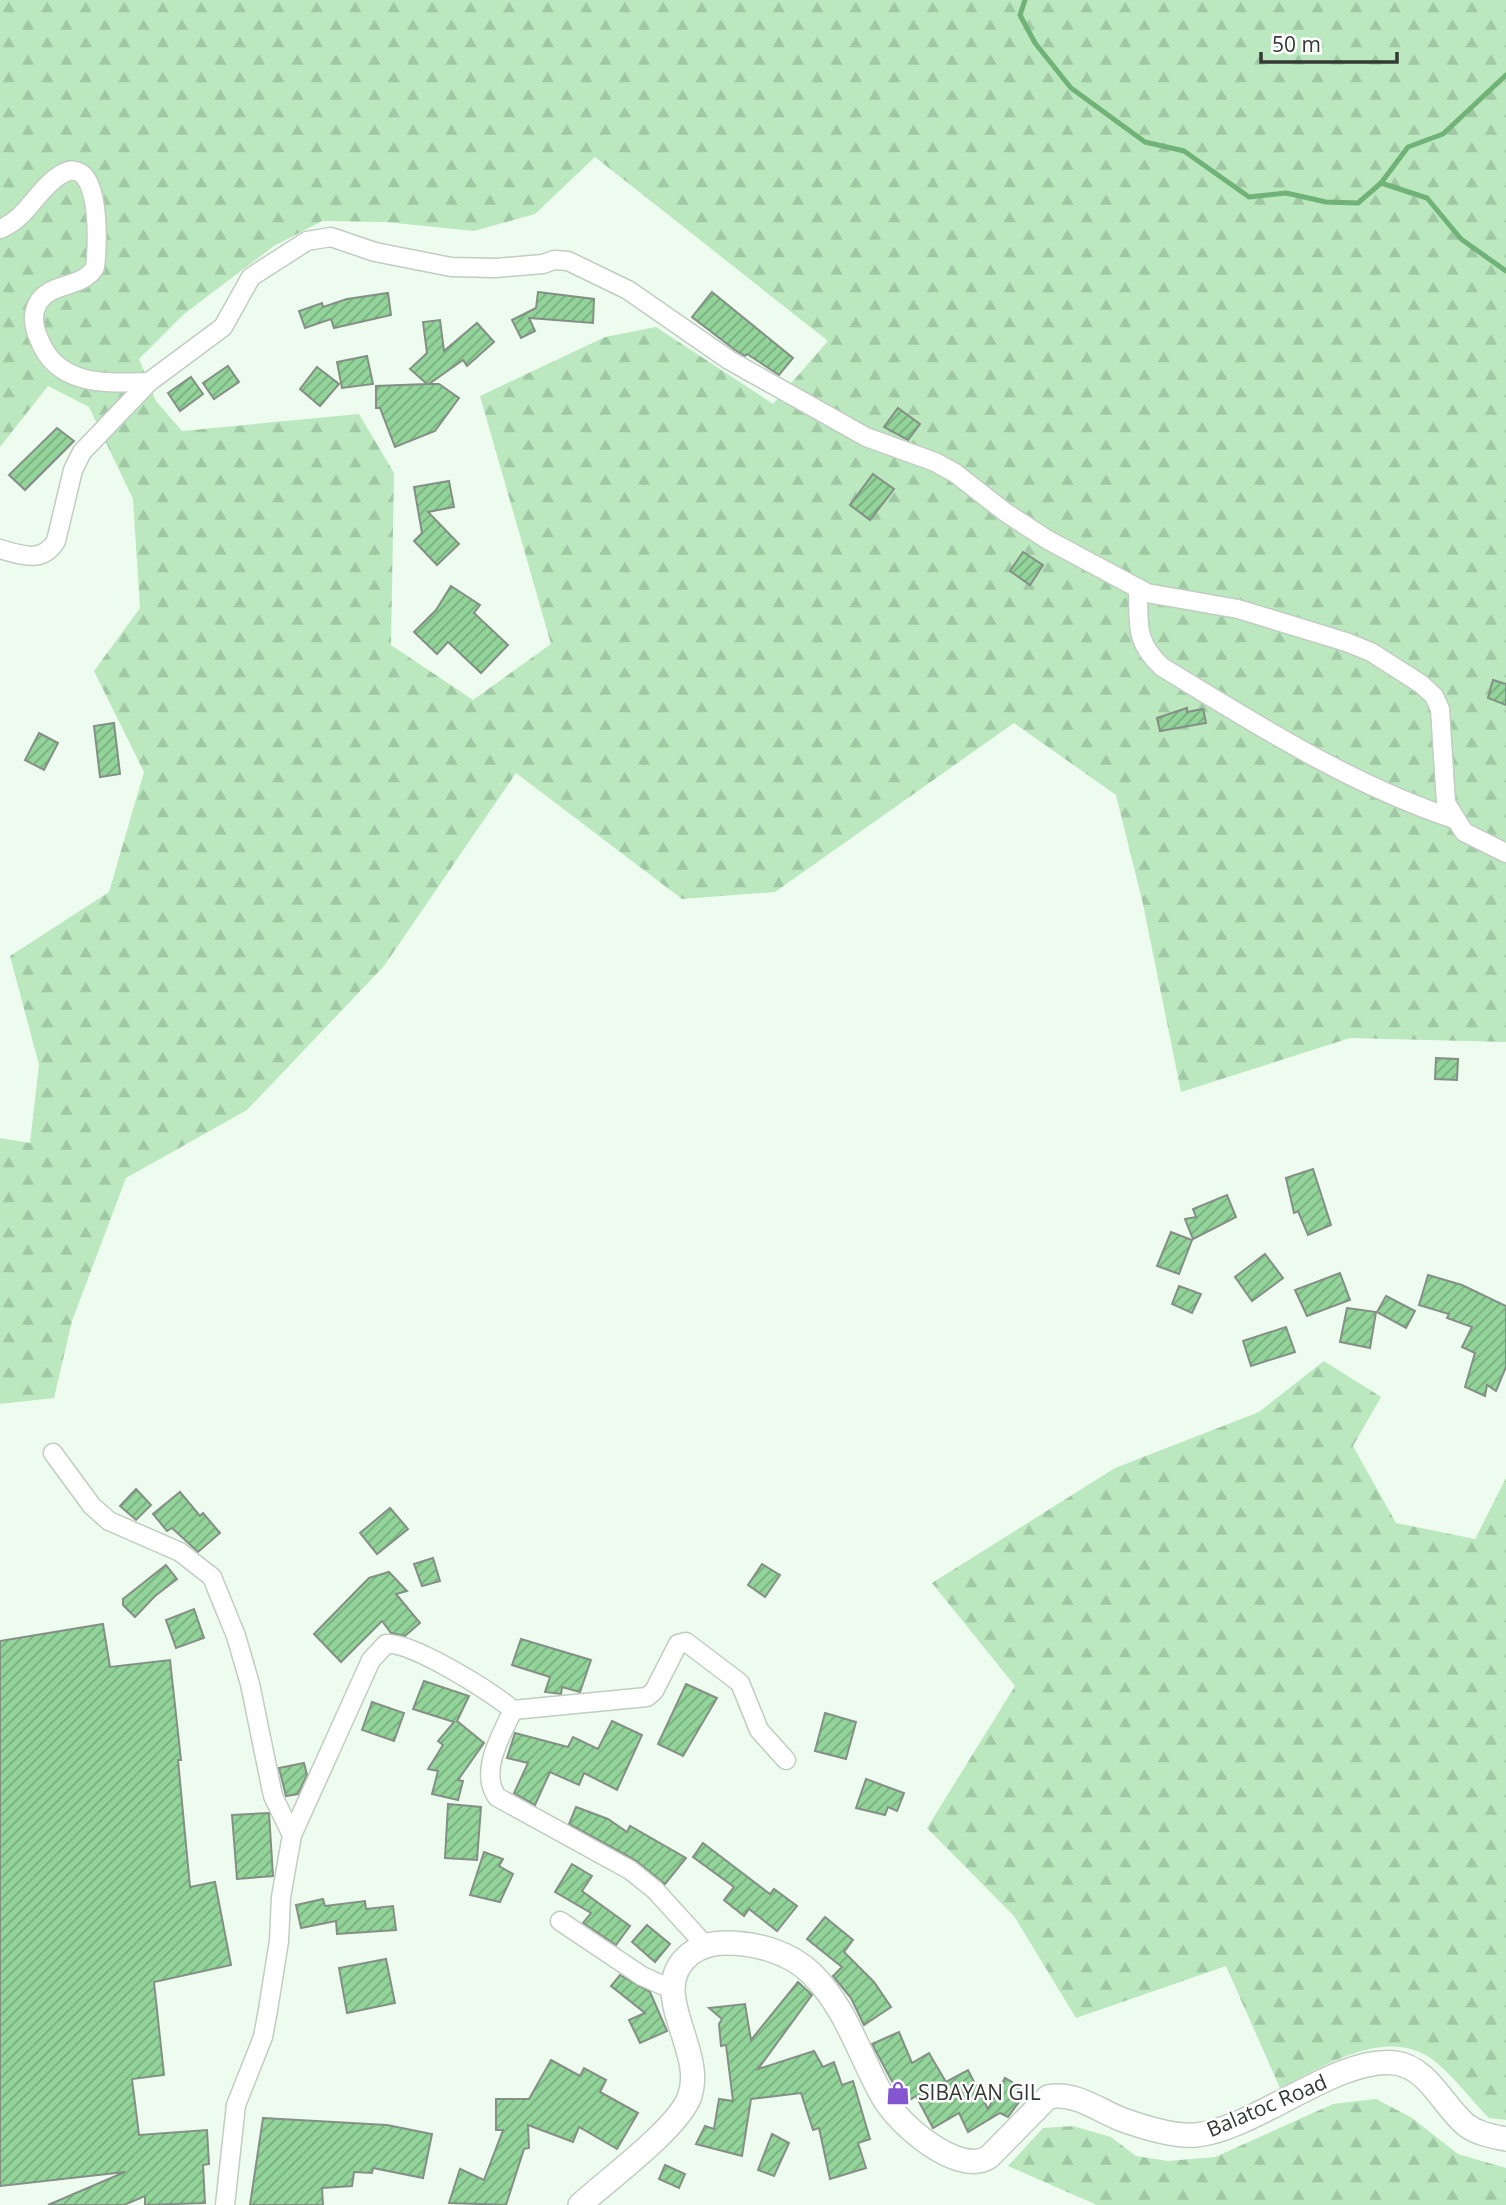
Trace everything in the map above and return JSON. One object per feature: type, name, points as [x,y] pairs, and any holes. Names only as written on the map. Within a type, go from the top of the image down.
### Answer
[{"type":"main road","name":"Balatoc Road","points":[[705,1945],[725,1943],[761,1947],[777,1951],[804,1967],[842,2012],[890,2107],[917,2134],[966,2163],[982,2162],[989,2157],[1042,2101],[1056,2095],[1078,2099],[1123,2120],[1198,2135],[1227,2126],[1356,2068],[1382,2062],[1406,2065],[1427,2081],[1467,2125],[1488,2136],[1506,2139]]},
{"type":"main road","points":[[580,2205],[659,2134],[688,2100],[694,2072],[673,1990],[678,1966],[705,1945]]},
{"type":"street","points":[[0,229],[19,220],[58,176],[73,171],[85,175],[93,195],[95,267],[91,274],[78,282],[53,290],[38,302],[33,319],[37,334],[54,365],[67,373],[89,381],[149,382]]},
{"type":"street","points":[[0,549],[36,557],[51,549],[56,541],[73,470],[82,452],[149,382],[223,327],[251,277],[281,255],[319,237],[451,267],[496,268],[543,264],[554,260],[568,261],[628,290],[729,360],[866,437],[935,462],[955,473],[1005,512],[1048,540],[1138,589],[1158,596],[1238,609],[1371,652],[1421,684],[1434,696],[1440,709],[1446,803],[1464,832],[1506,853]]},
{"type":"street","points":[[1138,589],[1140,638],[1144,649],[1162,667],[1296,747],[1373,789],[1454,819]]},
{"type":"street","points":[[53,1453],[92,1506],[109,1521],[180,1552],[212,1577],[236,1636],[250,1684],[273,1796],[292,1835]]},
{"type":"street","points":[[225,2205],[236,2105],[263,2037],[279,1941],[281,1897],[292,1835],[370,1660],[386,1644],[411,1648],[498,1697],[513,1710],[647,1697],[654,1691],[678,1644],[686,1642],[740,1683],[759,1730],[786,1760]]},
{"type":"street","points":[[513,1710],[488,1780],[497,1797],[630,1870],[655,1890],[705,1945]]},
{"type":"street","points":[[560,1921],[642,1976],[673,1990]]},
{"type":"green space","points":[[0,0],[1506,0],[1506,1042],[1350,1038],[1181,1092],[1143,904],[1116,795],[1014,723],[775,892],[682,899],[516,773],[384,966],[247,1110],[126,1178],[72,1321],[54,1398],[0,1404],[0,1138],[30,1143],[39,1065],[10,956],[109,892],[144,772],[94,671],[140,608],[133,499],[89,407],[48,386],[0,447]],"holes":[[[595,157],[828,341],[773,404],[656,327],[605,337],[480,396],[551,644],[473,700],[391,645],[394,473],[359,414],[182,431],[156,401],[139,359],[184,314],[274,246],[322,221],[386,222],[474,231],[535,214]]]},
{"type":"green space","points":[[1324,1361],[1381,1397],[1353,1446],[1396,1523],[1475,1539],[1506,1478],[1506,2120],[1489,2118],[1432,2059],[1414,2050],[1395,2047],[1375,2048],[1335,2060],[1280,2088],[1226,1966],[1076,2018],[1014,1916],[927,1828],[1015,1686],[932,1583],[1115,1468],[1259,1412]]},
{"type":"green space","points":[[1376,2099],[1412,2118],[1458,2154],[1506,2168],[1506,2205],[1097,2205],[1008,2166],[1043,2128],[1073,2126],[1111,2137],[1136,2156],[1168,2161],[1215,2157],[1333,2104]]},
{"type":"building","points":[[538,292],[594,299],[593,323],[529,318],[535,331],[521,338],[512,320],[536,308]]},
{"type":"building","points":[[712,292],[793,358],[779,375],[747,354],[745,356],[735,350],[692,317]]},
{"type":"building","points":[[388,293],[391,315],[334,328],[331,319],[305,328],[299,311],[322,303],[323,307],[347,299]]},
{"type":"building","points":[[440,320],[444,351],[477,323],[494,342],[467,366],[463,360],[429,384],[439,384],[459,398],[435,431],[395,447],[380,408],[376,408],[376,386],[427,384],[410,369],[427,353],[423,322]]},
{"type":"building","points":[[367,356],[373,384],[342,388],[337,362]]},
{"type":"building","points":[[228,366],[239,382],[214,399],[203,383]]},
{"type":"building","points":[[317,367],[339,384],[320,406],[300,389]]},
{"type":"building","points":[[191,377],[203,394],[180,411],[168,393]]},
{"type":"building","points":[[898,408],[920,424],[908,440],[884,427]]},
{"type":"building","points":[[57,428],[74,441],[25,490],[9,475]]},
{"type":"building","points":[[873,474],[894,489],[870,520],[850,505]]},
{"type":"building","points":[[449,481],[454,507],[428,512],[459,544],[437,565],[414,541],[422,533],[414,487]]},
{"type":"building","points":[[1023,552],[1043,565],[1030,585],[1010,571]]},
{"type":"building","points":[[451,586],[480,605],[474,613],[508,645],[481,673],[448,642],[437,654],[414,632],[436,610]]},
{"type":"building","points":[[1493,680],[1506,684],[1506,705],[1488,698]]},
{"type":"building","points":[[1187,708],[1187,712],[1203,709],[1206,723],[1160,731],[1157,718]]},
{"type":"building","points":[[114,723],[120,774],[100,777],[94,726]]},
{"type":"building","points":[[39,733],[58,743],[44,770],[25,760]]},
{"type":"building","points":[[1436,1058],[1458,1059],[1457,1080],[1435,1079]]},
{"type":"building","points":[[1313,1169],[1331,1225],[1308,1235],[1298,1211],[1294,1213],[1286,1178]]},
{"type":"building","points":[[1227,1195],[1236,1217],[1193,1239],[1185,1219],[1196,1217],[1193,1209]]},
{"type":"building","points":[[1171,1232],[1192,1240],[1179,1274],[1157,1266]]},
{"type":"building","points":[[1265,1254],[1283,1278],[1252,1301],[1235,1277]]},
{"type":"building","points":[[1340,1273],[1350,1300],[1307,1316],[1295,1290]]},
{"type":"building","points":[[1428,1275],[1462,1285],[1506,1306],[1506,1367],[1496,1391],[1487,1385],[1485,1396],[1465,1387],[1475,1353],[1462,1347],[1472,1327],[1447,1318],[1449,1314],[1419,1305]]},
{"type":"building","points":[[1179,1286],[1201,1294],[1192,1313],[1172,1304]]},
{"type":"building","points":[[1386,1296],[1415,1311],[1406,1328],[1377,1312]]},
{"type":"building","points":[[1347,1308],[1376,1312],[1370,1348],[1340,1342]]},
{"type":"building","points":[[1286,1327],[1295,1352],[1251,1366],[1243,1341]]},
{"type":"building","points":[[136,1489],[151,1505],[136,1520],[120,1506]]},
{"type":"building","points":[[180,1492],[200,1516],[203,1513],[220,1533],[198,1552],[172,1528],[167,1531],[153,1514]]},
{"type":"building","points":[[390,1508],[408,1529],[377,1554],[360,1533]]},
{"type":"building","points":[[433,1558],[440,1581],[422,1586],[414,1564]]},
{"type":"building","points":[[762,1564],[780,1575],[765,1597],[748,1585]]},
{"type":"building","points":[[166,1565],[177,1579],[155,1596],[135,1617],[123,1605],[123,1599]]},
{"type":"building","points":[[389,1572],[407,1591],[396,1594],[420,1623],[405,1636],[391,1633],[382,1621],[341,1662],[314,1634],[369,1578]]},
{"type":"building","points":[[194,1609],[204,1638],[176,1648],[166,1620]]},
{"type":"building","points":[[103,1624],[110,1667],[170,1660],[181,1760],[178,1760],[190,1887],[215,1882],[231,1965],[154,1982],[164,2075],[132,2079],[139,2135],[207,2130],[209,2164],[203,2165],[205,2203],[145,2205],[145,2196],[124,2205],[48,2205],[125,2172],[0,2186],[0,1641]]},
{"type":"building","points":[[521,1639],[591,1660],[580,1692],[562,1687],[561,1694],[545,1692],[550,1677],[512,1665]]},
{"type":"building","points":[[424,1681],[469,1696],[457,1721],[484,1743],[458,1780],[463,1781],[458,1800],[432,1794],[438,1771],[428,1769],[443,1745],[438,1741],[454,1722],[413,1709]]},
{"type":"building","points":[[686,1684],[717,1698],[683,1756],[658,1744]]},
{"type":"building","points":[[372,1702],[404,1713],[394,1741],[362,1730]]},
{"type":"building","points":[[825,1713],[856,1722],[846,1759],[815,1751]]},
{"type":"building","points":[[612,1721],[642,1735],[617,1790],[584,1773],[579,1785],[550,1772],[535,1805],[514,1793],[528,1763],[507,1758],[515,1733],[568,1747],[573,1737],[598,1749]]},
{"type":"building","points":[[304,1763],[307,1775],[298,1794],[286,1796],[279,1768]]},
{"type":"building","points":[[866,1779],[904,1793],[897,1811],[888,1807],[885,1815],[856,1808]]},
{"type":"building","points":[[448,1804],[481,1807],[477,1860],[445,1858]]},
{"type":"building","points":[[576,1807],[608,1819],[627,1832],[630,1826],[686,1858],[665,1884],[635,1860],[569,1824]]},
{"type":"building","points":[[269,1813],[273,1876],[237,1879],[232,1815]]},
{"type":"building","points":[[703,1843],[770,1894],[774,1889],[797,1906],[777,1931],[749,1909],[744,1916],[724,1900],[734,1887],[693,1857]]},
{"type":"building","points":[[484,1852],[503,1859],[499,1866],[513,1874],[500,1902],[470,1895]]},
{"type":"building","points":[[572,1864],[592,1876],[582,1891],[630,1926],[616,1945],[583,1923],[591,1913],[555,1892]]},
{"type":"building","points":[[323,1899],[325,1906],[365,1901],[366,1909],[393,1906],[396,1930],[337,1934],[336,1921],[301,1928],[296,1905]]},
{"type":"building","points":[[825,1917],[853,1940],[844,1952],[874,1982],[891,2007],[864,2025],[851,1998],[833,1976],[842,1967],[807,1939]]},
{"type":"building","points":[[647,1925],[670,1944],[655,1962],[632,1942]]},
{"type":"building","points":[[386,1959],[395,2003],[347,2013],[339,1968]]},
{"type":"building","points":[[620,1975],[650,1992],[667,2031],[640,2043],[629,2020],[645,2013],[611,1986]]},
{"type":"building","points":[[798,1982],[812,1995],[758,2069],[814,2051],[823,2067],[834,2062],[842,2085],[853,2081],[870,2139],[858,2143],[866,2168],[830,2179],[819,2128],[813,2130],[801,2093],[751,2099],[742,2156],[696,2144],[705,2126],[714,2129],[719,2099],[733,2101],[726,2045],[721,2046],[719,2024],[722,2019],[709,2008],[745,2004],[751,2040]]},
{"type":"building","points":[[899,2032],[912,2063],[929,2053],[946,2082],[968,2070],[988,2109],[1005,2078],[1027,2091],[1008,2117],[1000,2113],[968,2132],[959,2113],[933,2128],[916,2096],[905,2103],[902,2100],[872,2044]]},
{"type":"building","points":[[551,2060],[580,2076],[584,2068],[606,2080],[600,2092],[638,2113],[617,2149],[579,2127],[573,2142],[528,2125],[529,2148],[524,2149],[506,2205],[449,2203],[460,2169],[484,2180],[503,2130],[496,2130],[496,2099],[529,2099]]},
{"type":"building","points":[[263,2118],[387,2125],[432,2134],[423,2178],[373,2168],[372,2173],[354,2172],[352,2186],[322,2188],[323,2205],[250,2205]]},
{"type":"building","points":[[772,2134],[789,2143],[774,2176],[758,2170]]},
{"type":"building","points":[[665,2165],[685,2174],[679,2188],[659,2179]]},
{"type":"waterway","points":[[1025,0],[1020,15],[1035,43],[1071,88],[1145,142],[1184,151],[1249,197],[1286,193],[1326,202],[1358,203],[1381,183],[1408,147],[1443,134],[1506,75]]},
{"type":"waterway","points":[[1381,183],[1427,198],[1461,239],[1506,271]]},
{"type":"place","name":"SIBAYAN GIL","points":[[898,2093]]}]
